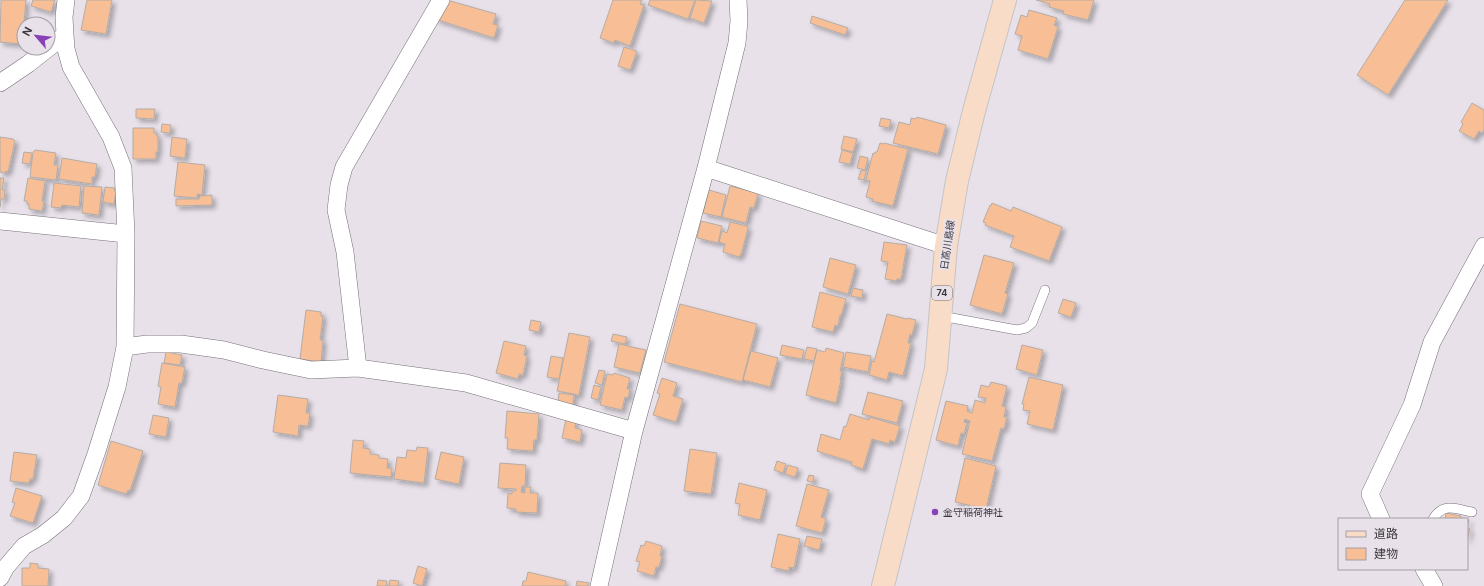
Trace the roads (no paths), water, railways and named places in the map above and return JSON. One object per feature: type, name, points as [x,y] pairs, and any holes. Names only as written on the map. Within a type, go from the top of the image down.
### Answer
[{"type":"main road","name":"日高川島線","points":[[883,586],[936,369],[946,246],[960,167],[1005,0]]},
{"type":"street","points":[[0,578],[6,567],[24,546],[43,535],[64,518],[81,496],[117,387],[125,347],[126,234],[123,168],[111,137],[71,68],[66,49],[64,17],[66,0]]},
{"type":"street","points":[[358,368],[345,252],[336,210],[339,185],[344,167],[442,0]]},
{"type":"street","points":[[599,586],[634,432],[706,168],[737,43],[739,21],[738,0]]},
{"type":"street","points":[[0,84],[65,35]]},
{"type":"street","points":[[706,168],[946,246]]},
{"type":"street","points":[[0,221],[126,234]]},
{"type":"street","points":[[1381,518],[1370,494],[1412,406],[1432,342],[1484,246]]},
{"type":"street","points":[[125,347],[147,344],[181,344],[224,350],[311,370],[358,368],[466,383],[634,432]]},
{"type":"street","points":[[1425,570],[1434,586]]},
{"type":"lane","points":[[940,316],[1017,330],[1026,328],[1032,323],[1045,290]]},
{"type":"lane","points":[[1434,518],[1437,512],[1445,508],[1472,512]]},
{"type":"place","name":"金守稲荷神社","points":[[935,512]]}]
